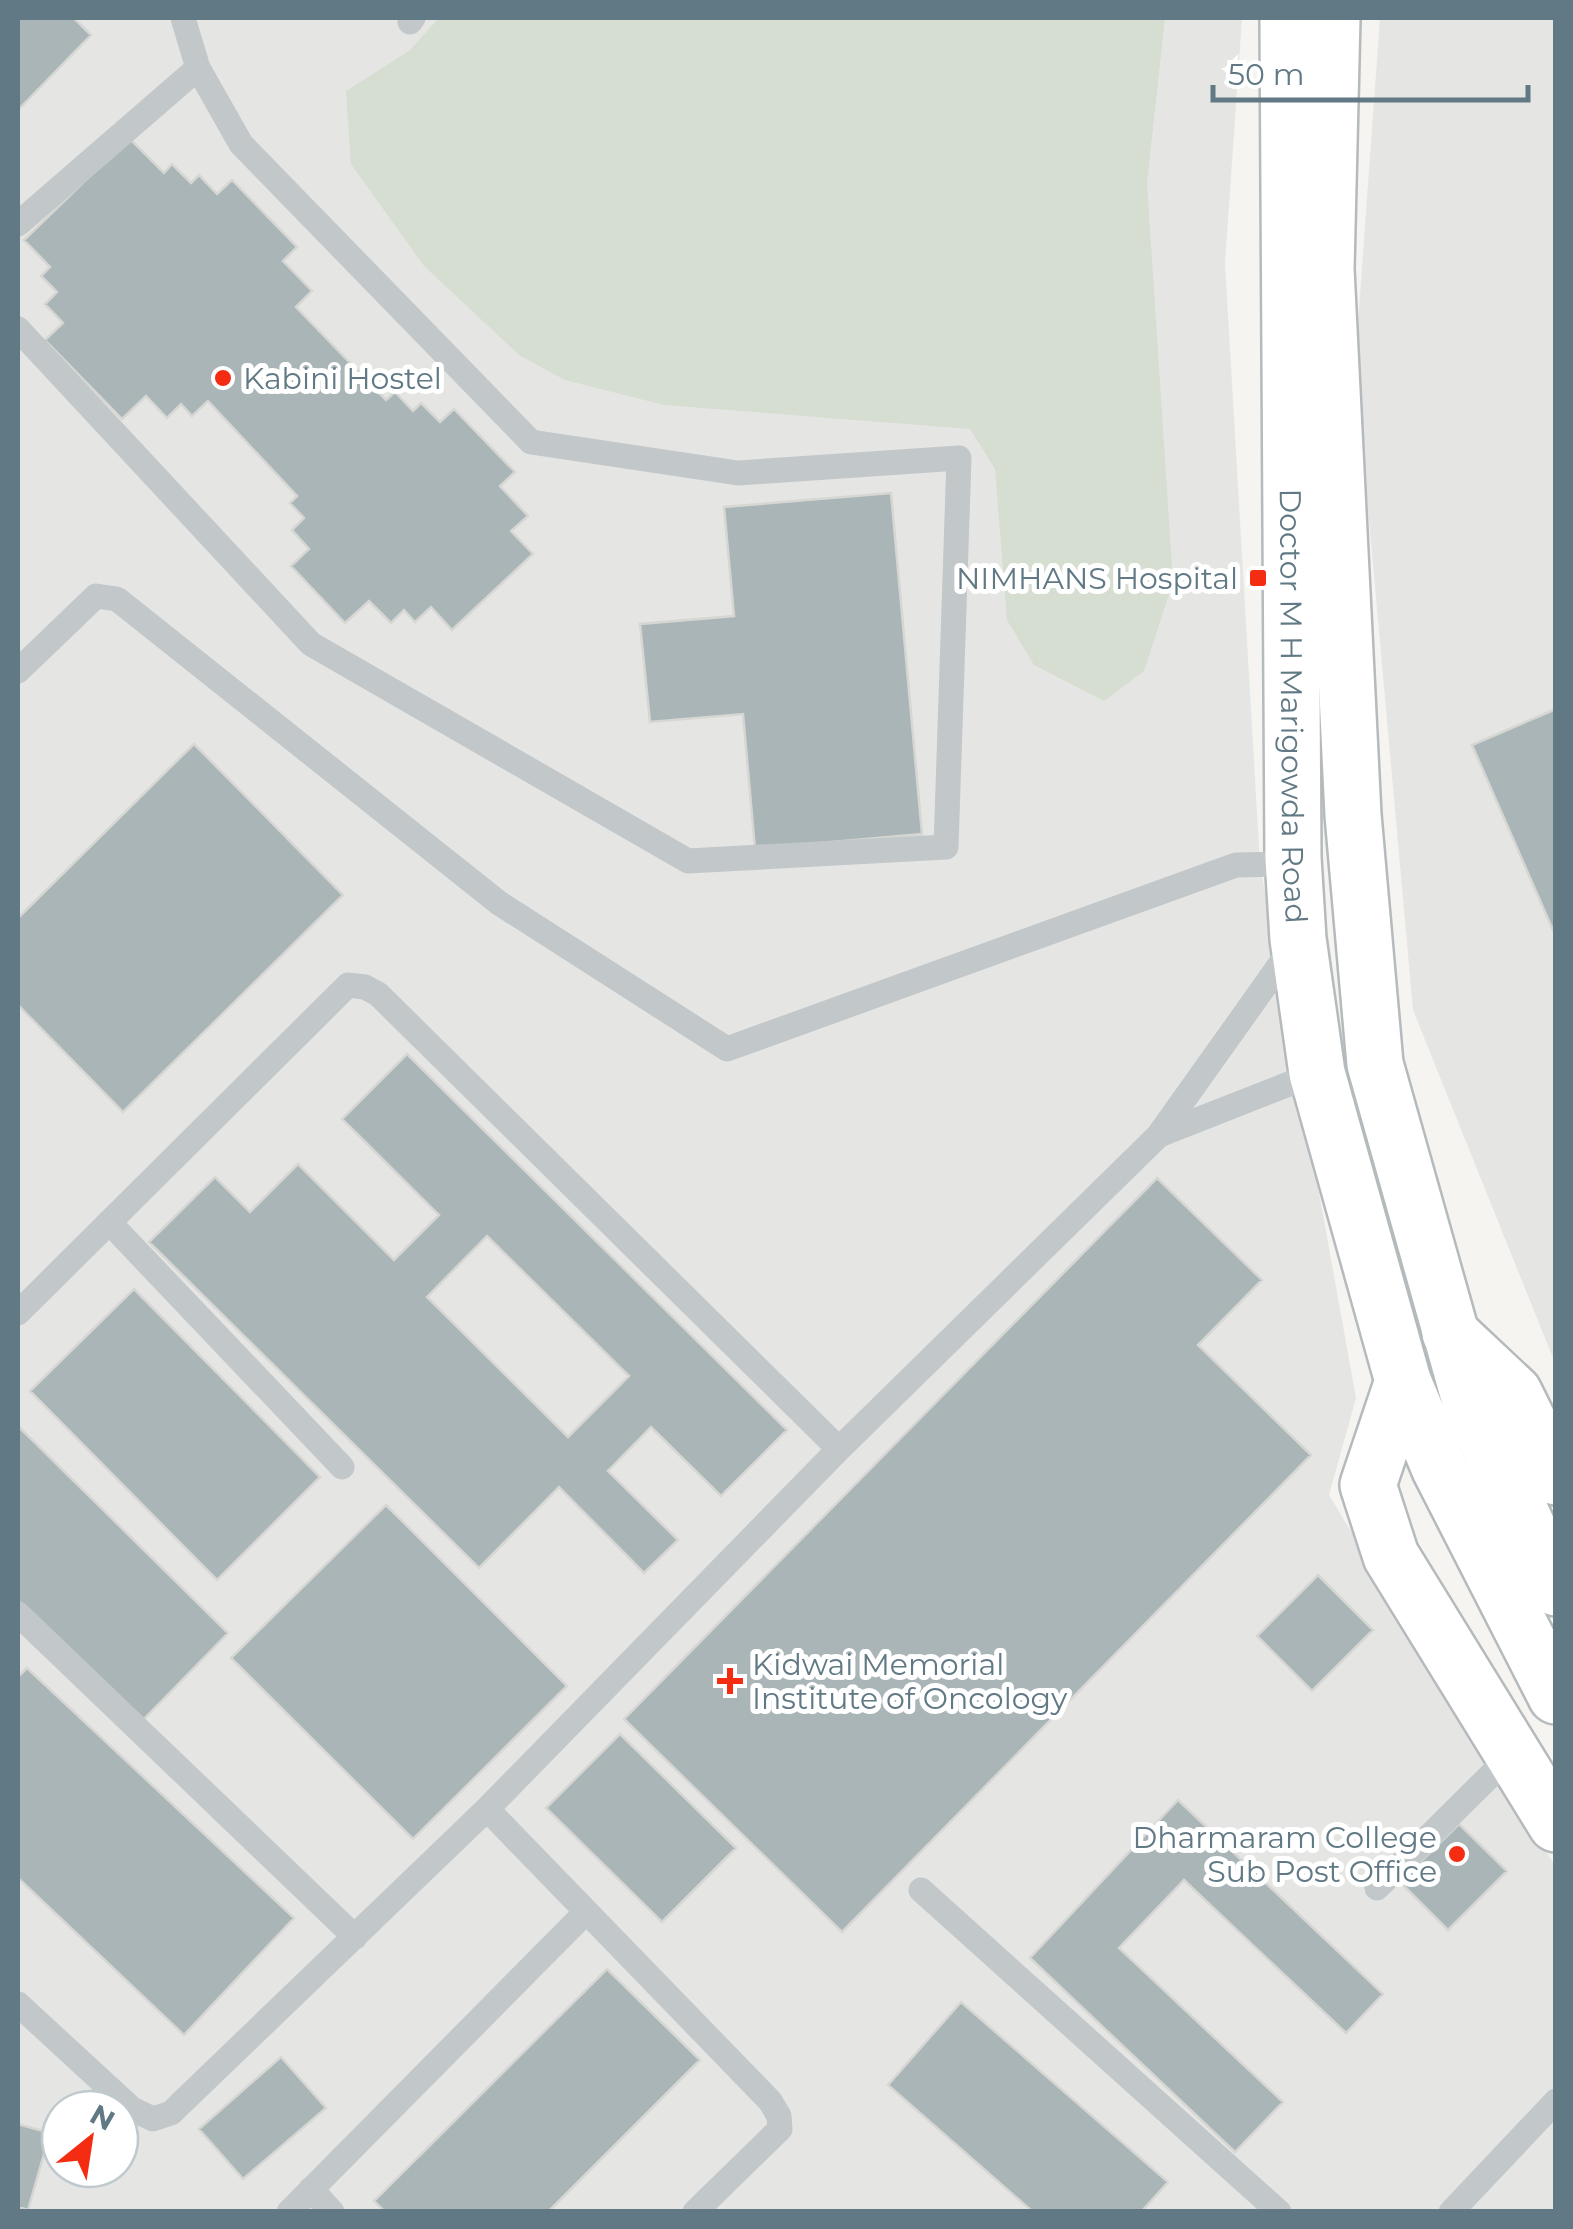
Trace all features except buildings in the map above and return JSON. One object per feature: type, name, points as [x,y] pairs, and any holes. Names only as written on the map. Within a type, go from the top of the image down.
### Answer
[{"type":"main road","name":"Doctor M H Marigowda Road","points":[[1288,18],[1293,858],[1298,939],[1317,1073],[1403,1381],[1438,1467],[1556,1696]]},
{"type":"main road","name":"Doctor M H Marigowda Road","points":[[1332,18],[1326,269],[1358,873],[1374,1064],[1472,1408],[1556,1588]]},
{"type":"main road","points":[[1448,1331],[1514,1393],[1556,1477]]},
{"type":"main road","points":[[1403,1381],[1368,1485],[1391,1556],[1556,1824]]},
{"type":"lane","points":[[18,329],[311,644],[688,861],[946,846],[959,458],[738,473],[531,442],[241,144],[198,68],[183,18]]},
{"type":"lane","points":[[18,224],[198,68]]},
{"type":"lane","points":[[18,672],[96,596],[117,599],[499,903],[727,1049],[1236,865],[1279,864],[1293,858]]},
{"type":"lane","points":[[18,2004],[132,2108],[153,2119],[171,2113],[487,1809],[839,1449],[1158,1136],[1298,939]]},
{"type":"lane","points":[[18,1314],[348,985],[365,987],[378,994],[839,1449]]},
{"type":"lane","points":[[1158,1136],[1317,1073]]},
{"type":"lane","points":[[109,1222],[342,1467]]},
{"type":"lane","points":[[18,1614],[355,1937]]},
{"type":"lane","points":[[1377,1888],[1512,1754]]},
{"type":"lane","points":[[487,1809],[770,2101],[779,2116],[780,2129],[695,2212]]},
{"type":"lane","points":[[921,1890],[1280,2212]]},
{"type":"lane","points":[[289,2212],[586,1912]]},
{"type":"lane","points":[[1452,2212],[1556,2101]]},
{"type":"lane","points":[[310,2190],[332,2212]]},
{"type":"shaded area","name":"Kidwai Memorial Institute of Oncology","points":[[18,18],[1242,18],[1225,263],[1260,864],[1356,1398],[1329,1495],[1555,1866],[1555,2211],[18,2211]]},
{"type":"shaded area","points":[[439,18],[1165,18],[1147,183],[1173,582],[1144,671],[1104,701],[1034,665],[1007,620],[995,469],[970,429],[664,405],[565,380],[519,355],[424,266],[351,164],[346,91],[409,51]]},
{"type":"shaded area","points":[[1380,18],[1555,18],[1555,1363],[1413,1010],[1355,364]]},
{"type":"place","name":"Kabini Hostel","points":[[223,378]]},
{"type":"place","name":"NIMHANS Hospital","points":[[1258,578]]},
{"type":"place","name":"Kidwai Memorial Institute of Oncology","points":[[730,1681]]},
{"type":"place","name":"Dharmaram College Sub Post Office","points":[[1457,1854]]}]
